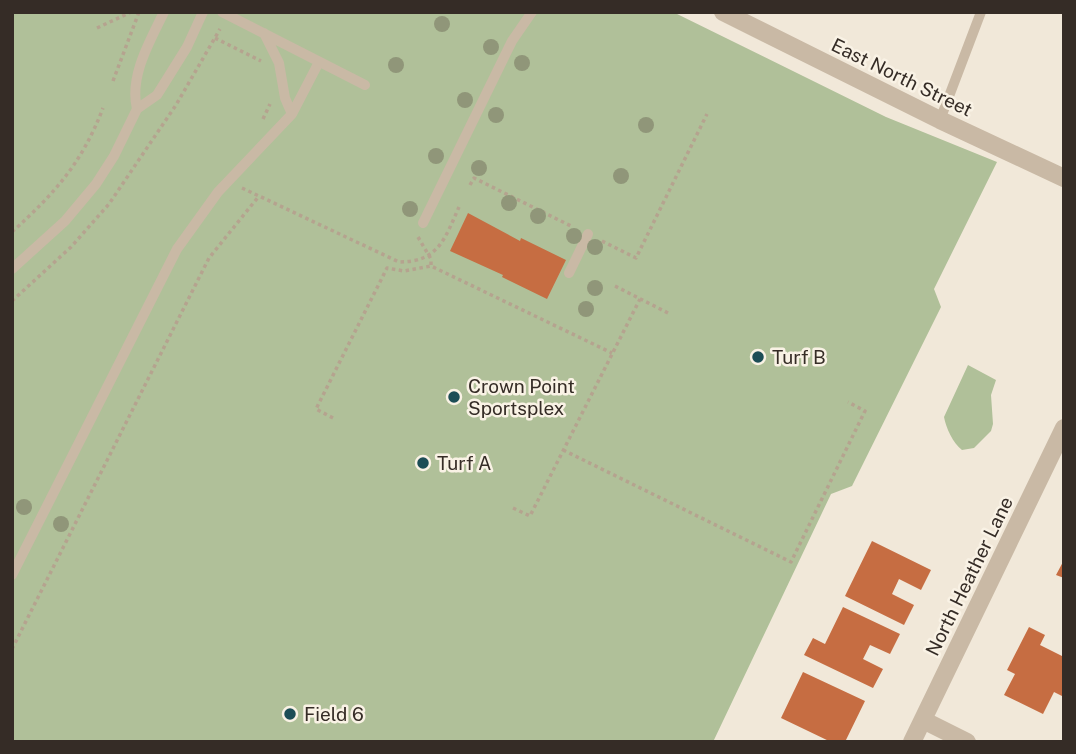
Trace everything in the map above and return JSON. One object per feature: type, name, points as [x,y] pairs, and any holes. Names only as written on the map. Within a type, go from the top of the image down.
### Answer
[{"type":"street","name":"East North Street","points":[[723,12],[940,120],[1064,178]]},
{"type":"street","name":"North Heather Lane","points":[[912,742],[1064,428]]},
{"type":"street","points":[[923,720],[967,742]]},
{"type":"lane","points":[[12,269],[86,198],[114,156],[136,109],[135,84],[150,40],[164,12]]},
{"type":"lane","points":[[136,109],[157,95],[187,47],[203,12]]},
{"type":"lane","points":[[222,12],[365,85]]},
{"type":"lane","points":[[423,223],[512,41],[532,12]]},
{"type":"lane","points":[[940,120],[981,12]]},
{"type":"lane","points":[[264,33],[279,62],[285,98],[292,114]]},
{"type":"lane","points":[[12,575],[177,249],[218,192],[292,114],[319,62]]},
{"type":"lane","points":[[569,273],[588,234]]},
{"type":"path","points":[[97,28],[131,12]]},
{"type":"path","points":[[113,81],[139,12]]},
{"type":"path","points":[[207,33],[265,64]]},
{"type":"path","points":[[261,122],[272,96]]},
{"type":"path","points":[[12,232],[55,192],[69,174],[87,148],[103,108]]},
{"type":"path","points":[[470,185],[474,178],[636,258],[707,114]]},
{"type":"path","points":[[241,187],[399,262],[415,261],[439,248],[459,207]]},
{"type":"path","points":[[12,649],[209,258],[259,196]]},
{"type":"path","points":[[415,232],[429,255],[430,266]]},
{"type":"path","points":[[333,418],[316,409],[387,268],[404,271],[430,266],[612,353]]},
{"type":"path","points":[[615,286],[668,313]]},
{"type":"path","points":[[513,508],[530,516],[640,299]]},
{"type":"path","points":[[564,450],[791,562],[866,411],[848,402]]},
{"type":"green space","name":"Crown Point Sportsplex","points":[[12,12],[673,12],[886,117],[997,162],[934,289],[941,307],[852,486],[831,494],[713,742],[12,742]]},
{"type":"green space","points":[[968,365],[996,380],[991,395],[993,424],[991,431],[974,448],[962,450],[950,435],[944,417]]},
{"type":"building","points":[[468,213],[520,241],[521,238],[566,260],[547,299],[450,251]]},
{"type":"building","points":[[872,541],[931,570],[921,590],[899,579],[892,594],[914,605],[904,625],[845,596]]},
{"type":"building","points":[[1064,560],[1064,578],[1056,575]]},
{"type":"building","points":[[843,607],[900,634],[890,654],[870,645],[863,659],[883,669],[873,688],[804,655],[813,638],[825,644]]},
{"type":"building","points":[[1029,627],[1045,635],[1040,645],[1062,656],[1064,652],[1064,692],[1062,696],[1054,692],[1043,714],[1004,695],[1015,674],[1007,670]]},
{"type":"building","points":[[803,672],[865,701],[845,742],[831,742],[781,718]]},
{"type":"place","name":"Turf B","points":[[758,357]]},
{"type":"place","name":"Crown Point Sportsplex","points":[[454,397]]},
{"type":"place","name":"Turf A","points":[[423,463]]},
{"type":"place","name":"Field 6","points":[[290,714]]}]
